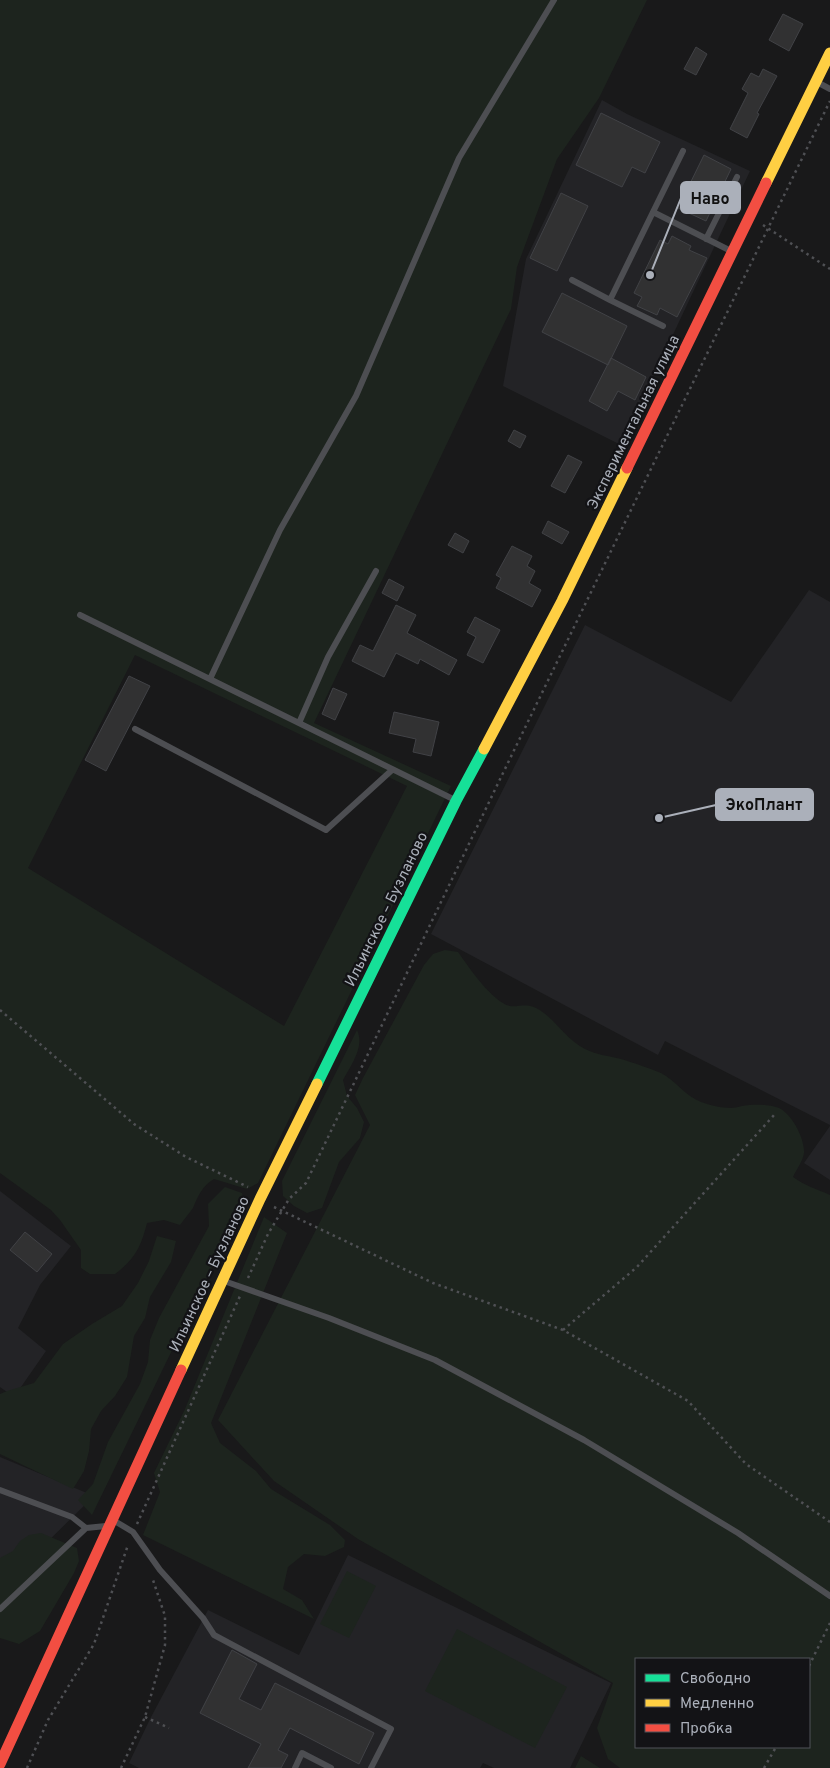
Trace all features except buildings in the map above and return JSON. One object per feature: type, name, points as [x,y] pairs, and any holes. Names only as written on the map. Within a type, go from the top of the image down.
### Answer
[{"type":"street","name":"Экспериментальная улица","points":[[456,801],[562,601],[830,53]]},
{"type":"street","name":"Ильинское – Бузланово","points":[[0,1764],[261,1196],[456,801]]},
{"type":"lane","points":[[210,679],[280,530],[356,396],[459,158],[554,0]]},
{"type":"lane","points":[[816,81],[830,88]]},
{"type":"lane","points":[[610,300],[684,152]]},
{"type":"lane","points":[[706,239],[737,177]]},
{"type":"lane","points":[[653,212],[732,252]]},
{"type":"lane","points":[[572,280],[663,326]]},
{"type":"lane","points":[[299,723],[328,657],[376,571]]},
{"type":"lane","points":[[80,615],[456,801]]},
{"type":"lane","points":[[135,729],[326,830],[392,770]]},
{"type":"lane","points":[[222,1281],[329,1318],[435,1360],[584,1440],[738,1533],[830,1596]]},
{"type":"lane","points":[[0,1490],[72,1517],[86,1528]]},
{"type":"lane","points":[[0,1609],[86,1528],[111,1523],[133,1532],[160,1570],[203,1618],[214,1636],[391,1729],[371,1768]]},
{"type":"lane","points":[[295,1768],[302,1753],[331,1768]]},
{"type":"path","points":[[27,1768],[48,1720],[94,1644],[133,1532],[268,1234],[289,1199],[306,1183],[830,101]]},
{"type":"path","points":[[749,217],[770,228],[830,268]]},
{"type":"path","points":[[0,1010],[134,1124],[186,1156],[261,1196],[282,1212],[433,1283],[563,1330],[688,1401],[746,1464],[830,1522]]},
{"type":"path","points":[[563,1330],[637,1267],[775,1114]]},
{"type":"path","points":[[121,1768],[145,1717],[165,1645],[165,1616],[153,1579]]},
{"type":"path","points":[[810,1664],[830,1623]]},
{"type":"path","points":[[145,1717],[169,1728]]},
{"type":"path","points":[[764,1768],[775,1748]]},
{"type":"shaded area","points":[[0,0],[647,0],[599,98],[557,159],[517,267],[511,309],[314,723],[451,786],[258,1183],[247,1189],[214,1179],[203,1188],[193,1208],[180,1225],[164,1220],[147,1223],[136,1252],[128,1263],[115,1274],[90,1274],[81,1268],[81,1250],[60,1220],[51,1210],[0,1173]],"holes":[[[135,655],[407,786],[284,1026],[28,868]]]},
{"type":"shaded area","points":[[602,100],[627,114],[750,171],[621,445],[503,386],[526,259]]},
{"type":"shaded area","points":[[809,590],[830,602],[830,1125],[665,1041],[658,1055],[431,934],[585,625],[731,702]]},
{"type":"shaded area","points":[[445,950],[458,952],[481,983],[496,998],[510,1006],[526,1005],[536,1008],[571,1040],[585,1049],[661,1073],[690,1096],[701,1102],[727,1108],[756,1105],[779,1108],[789,1116],[797,1128],[804,1147],[804,1153],[793,1177],[830,1195],[830,1768],[620,1768],[608,1759],[597,1728],[613,1683],[358,1539],[274,1481],[218,1420],[370,1125],[355,1095],[424,965],[433,954]]},
{"type":"shaded area","points":[[357,1030],[359,1036],[358,1049],[343,1080],[347,1096],[357,1108],[364,1122],[360,1138],[339,1162],[322,1208],[307,1213],[294,1206],[283,1196],[282,1181]]},
{"type":"shaded area","points":[[830,1126],[830,1180],[804,1163]]},
{"type":"shaded area","points":[[225,1187],[242,1193],[244,1202],[92,1515],[78,1500],[93,1484],[108,1442],[140,1384],[148,1362],[150,1340],[159,1318],[209,1226],[208,1204]]},
{"type":"shaded area","points":[[0,1191],[71,1246],[40,1285],[18,1328],[46,1351],[14,1397],[0,1387]]},
{"type":"shaded area","points":[[264,1217],[287,1233],[211,1423],[220,1443],[256,1471],[271,1489],[330,1525],[345,1540],[344,1547],[325,1556],[304,1554],[288,1567],[283,1589],[302,1600],[314,1619],[143,1535],[160,1492],[154,1473],[185,1409]]},
{"type":"shaded area","points":[[157,1236],[176,1241],[171,1262],[150,1297],[145,1318],[134,1336],[127,1377],[115,1396],[101,1411],[91,1429],[89,1451],[84,1471],[73,1489],[0,1454],[0,1394],[34,1383],[63,1344],[122,1306],[138,1283],[149,1261]]},
{"type":"shaded area","points":[[0,1457],[94,1496],[37,1552],[0,1575]]},
{"type":"shaded area","points":[[41,1533],[77,1548],[79,1561],[40,1631],[19,1644],[0,1638],[0,1558],[13,1551],[20,1541],[29,1535]]},
{"type":"shaded area","points":[[348,1555],[611,1683],[570,1768],[494,1768],[483,1763],[480,1768],[139,1768],[129,1763],[150,1719],[208,1610],[299,1655]]},
{"type":"shaded area","points":[[347,1571],[376,1586],[349,1638],[320,1624]]},
{"type":"shaded area","points":[[457,1629],[567,1687],[535,1748],[425,1691]]},
{"type":"shaded area","points":[[581,1756],[600,1768],[575,1768]]},
{"type":"traffic: fast","points":[[317,1084],[456,801],[484,749]]},
{"type":"traffic: slow","points":[[766,183],[830,53]]},
{"type":"traffic: slow","points":[[484,749],[562,601],[627,468]]},
{"type":"traffic: slow","points":[[181,1370],[260,1199],[317,1084]]},
{"type":"traffic: jam","points":[[627,468],[766,183]]},
{"type":"traffic: jam","points":[[0,1764],[181,1370]]},
{"type":"place","name":"Наво","points":[[650,275]]},
{"type":"place","name":"ЭкоПлант","points":[[659,818]]}]
